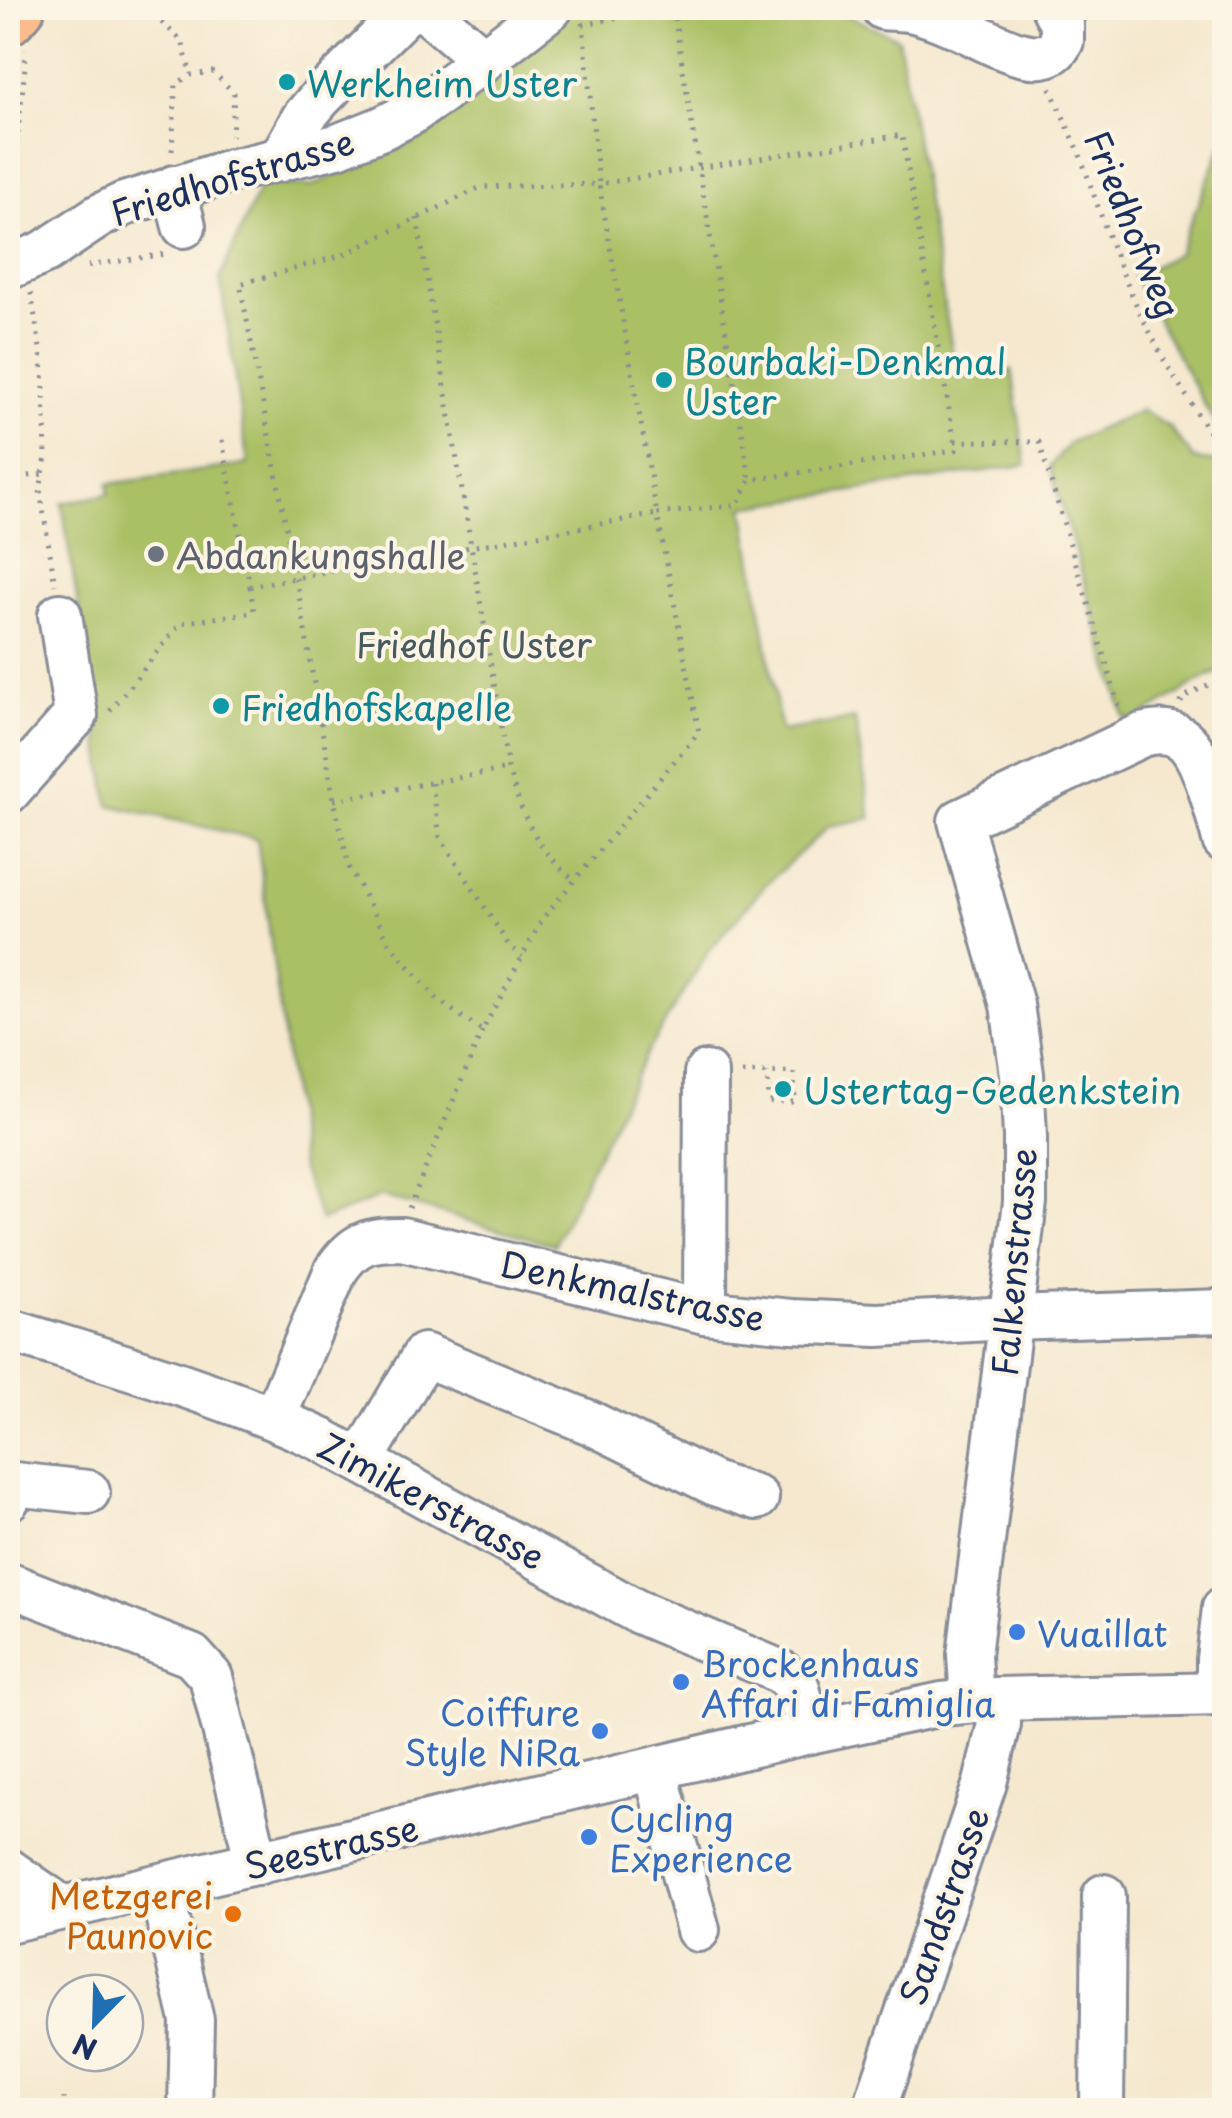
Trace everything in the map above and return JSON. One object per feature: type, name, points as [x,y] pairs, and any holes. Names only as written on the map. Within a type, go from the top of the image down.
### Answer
[{"type":"street","points":[[280,160],[302,118],[405,13],[422,8],[484,60]]},
{"type":"street","name":"Friedhofstrasse","points":[[16,265],[124,204],[175,214],[280,160],[337,146],[382,128],[440,94],[551,8]]},
{"type":"street","points":[[905,9],[956,25],[1015,53],[1039,57],[1053,53],[1062,41],[1062,24],[1054,8]]},
{"type":"street","points":[[8,792],[92,714],[60,615]]},
{"type":"street","name":"Falkenstrasse","points":[[985,1700],[969,1655],[1025,1202],[1026,1137],[1012,1005],[960,821],[1130,741],[1153,732],[1173,734]]},
{"type":"street","points":[[1173,734],[1192,750],[1213,798],[1224,840]]},
{"type":"street","points":[[705,1312],[719,1073]]},
{"type":"street","name":"Denkmalstrasse","points":[[274,1418],[336,1270],[362,1244],[380,1239],[402,1239],[705,1312],[790,1321],[878,1325],[1224,1311]]},
{"type":"street","name":"Zimikerstrasse","points":[[8,1330],[200,1390],[274,1418],[362,1460],[636,1611],[781,1672],[798,1688],[809,1732]]},
{"type":"street","points":[[362,1460],[424,1355],[591,1423],[715,1484],[758,1498]]},
{"type":"street","points":[[8,1499],[14,1484],[88,1492]]},
{"type":"street","points":[[8,1584],[192,1656],[211,1677],[257,1864]]},
{"type":"street","points":[[1221,1694],[1218,1659],[1224,1608]]},
{"type":"street","name":"Seestrasse","points":[[8,1920],[942,1704],[1221,1694]]},
{"type":"street","name":"Sandstrasse","points":[[874,2110],[985,1783],[999,1724],[985,1700]]},
{"type":"street","points":[[655,1769],[698,1930]]},
{"type":"street","points":[[8,1870],[63,1908]]},
{"type":"street","points":[[160,1886],[192,2020],[190,2110]]},
{"type":"street","points":[[1102,2110],[1104,1896]]},
{"type":"path","points":[[146,8],[182,41],[191,75]]},
{"type":"path","points":[[402,1239],[410,1206],[482,1031],[543,918],[699,732],[599,184],[584,24],[664,8]]},
{"type":"path","points":[[250,586],[657,514],[736,505],[750,480],[673,8]]},
{"type":"path","points":[[17,22],[16,265],[42,360],[46,457],[40,490],[60,615]]},
{"type":"path","name":"Friedhofweg","points":[[1039,57],[1139,311],[1165,362],[1224,456]]},
{"type":"path","points":[[84,267],[175,214],[176,84],[191,75],[213,72],[234,93]]},
{"type":"path","points":[[482,1031],[438,1000],[391,945],[349,867],[240,284],[343,255],[481,187],[599,184],[902,134],[956,450],[750,480]]},
{"type":"path","points":[[417,218],[508,769],[522,814],[553,862],[574,880]]},
{"type":"path","points":[[92,714],[181,623],[254,612],[222,440]]},
{"type":"path","points":[[955,441],[1039,442],[1130,741]]},
{"type":"path","points":[[8,479],[43,474]]},
{"type":"path","points":[[1173,734],[1182,698],[1224,677]]},
{"type":"path","points":[[334,800],[508,769]]},
{"type":"path","points":[[432,783],[440,838],[508,944],[522,957]]},
{"type":"path","points":[[719,1073],[794,1072],[795,1102],[768,1102],[768,1073]]},
{"type":"path","points":[[64,2098],[64,2110]]},
{"type":"green space","name":"Friedhof Uster","points":[[572,8],[831,8],[898,38],[957,378],[1012,370],[1026,465],[744,507],[781,731],[855,719],[871,818],[829,826],[765,885],[708,952],[647,1052],[554,1245],[381,1196],[321,1221],[301,1168],[257,839],[109,805],[62,503],[109,494],[108,484],[248,464],[220,278],[261,184],[311,186],[411,143],[492,84]]},
{"type":"green space","points":[[1224,140],[1224,440],[1134,277],[1178,253]]},
{"type":"green space","points":[[1142,410],[1170,428],[1194,459],[1218,462],[1224,472],[1224,671],[1208,676],[1137,719],[1125,719],[1050,467],[1070,442]]},
{"type":"place","name":"Werkheim Uster","points":[[287,82]]},
{"type":"place","name":"Bourbaki-Denkmal Uster","points":[[664,380]]},
{"type":"place","name":"Abdankungshalle","points":[[156,554]]},
{"type":"place","name":"Friedhofskapelle","points":[[221,706]]},
{"type":"place","name":"Ustertag-Gedenkstein","points":[[783,1089]]},
{"type":"place","name":"Vuaillat","points":[[1017,1632]]},
{"type":"place","name":"Brockenhaus Affari di Famiglia","points":[[681,1682]]},
{"type":"place","name":"Coiffure Style NiRa","points":[[600,1731]]},
{"type":"place","name":"Cycling Experience","points":[[589,1837]]},
{"type":"place","name":"Metzgerei Paunovic","points":[[233,1914]]}]
